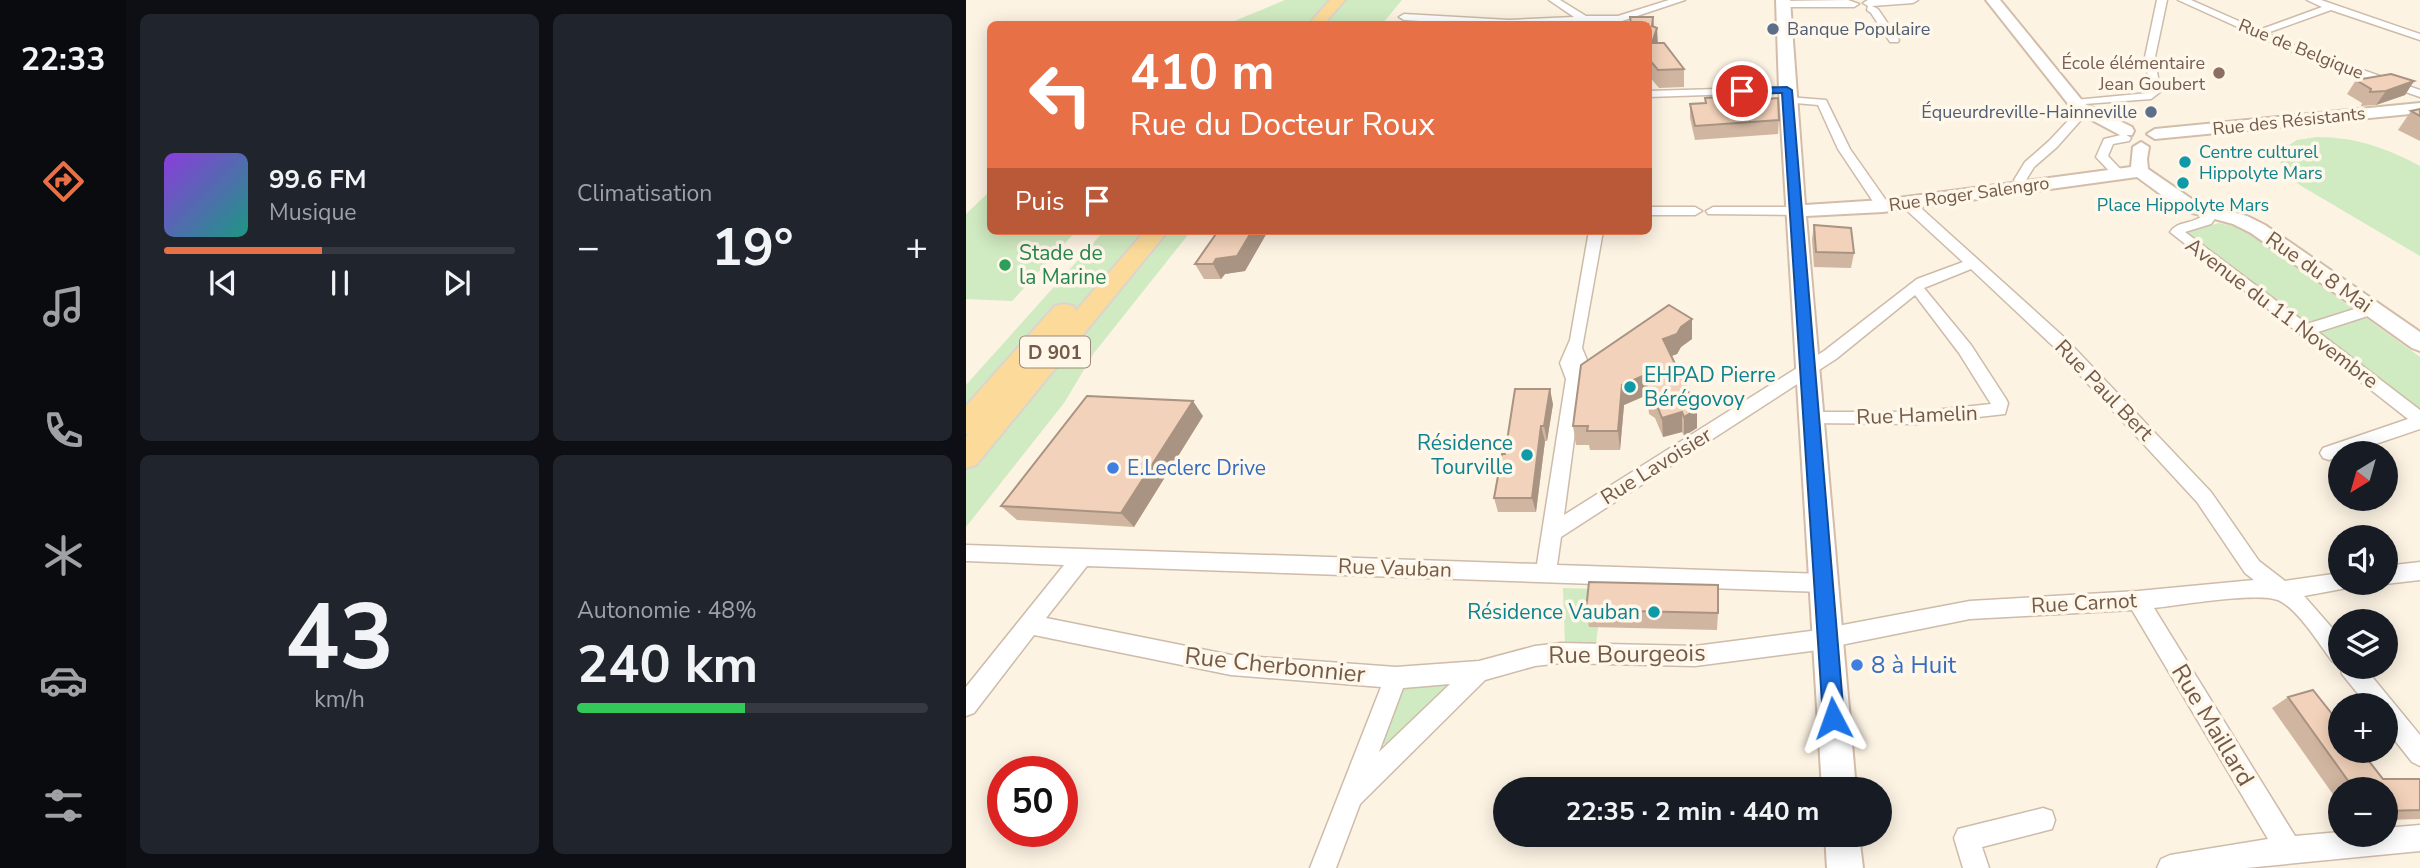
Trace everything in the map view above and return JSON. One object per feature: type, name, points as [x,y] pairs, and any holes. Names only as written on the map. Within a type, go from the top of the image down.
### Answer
[{"type":"main road","points":[[1319,21],[1338,0]]},
{"type":"main road","points":[[1335,21],[1353,0]]},
{"type":"main road","points":[[1993,0],[2079,107],[2141,146],[2158,145],[2161,140],[2155,134]]},
{"type":"main road","points":[[1783,2],[1838,777]]},
{"type":"main road","name":"Rue des Résistants","points":[[2381,112],[2409,104],[2420,95]]},
{"type":"main road","name":"Rue des Résistants","points":[[2125,135],[2140,129],[2155,134],[2420,108]]},
{"type":"main road","points":[[2141,146],[2138,159],[2140,171],[2183,203],[2212,213]]},
{"type":"main road","name":"Rue Roger Salengro","points":[[1796,211],[1883,206],[2140,171]]},
{"type":"main road","name":"Rue du 8 Mai","points":[[2212,213],[2253,226],[2420,343]]},
{"type":"main road","name":"D 901","points":[[966,424],[1131,235]]},
{"type":"main road","name":"D 901","points":[[966,457],[1154,235]]},
{"type":"main road","points":[[1843,847],[1844,868]]},
{"type":"street","points":[[1554,0],[1581,18]]},
{"type":"street","points":[[1612,21],[1680,0]]},
{"type":"street","points":[[1783,2],[1869,5],[1913,0]]},
{"type":"street","points":[[2023,186],[2020,180],[2022,173],[2052,145],[2079,107],[2151,96],[2156,90],[2150,57],[2162,0]]},
{"type":"street","name":"Rue de Belgique","points":[[2183,0],[2328,62],[2420,95]]},
{"type":"street","points":[[2312,0],[2420,37]]},
{"type":"street","points":[[1869,5],[1894,40]]},
{"type":"street","points":[[2259,33],[2330,8]]},
{"type":"street","points":[[1404,17],[1484,21]]},
{"type":"street","points":[[1562,21],[1581,18],[1603,21]]},
{"type":"street","points":[[1652,94],[1788,95],[1822,102],[1844,149],[1883,206]]},
{"type":"street","points":[[2118,173],[2102,157],[2108,142],[2125,135]]},
{"type":"street","name":"Rue Paul Bert","points":[[1907,203],[2060,343],[2204,497],[2252,567],[2301,606],[2328,639]]},
{"type":"street","points":[[1652,211],[1695,211]]},
{"type":"street","points":[[1713,211],[1796,211]]},
{"type":"street","name":"Avenue du 11 Novembre","points":[[2212,213],[2206,221],[2179,229],[2179,234],[2420,420]]},
{"type":"street","points":[[1546,573],[1574,379],[1581,365],[1576,351],[1595,235]]},
{"type":"street","name":"Rue Lavoisier","points":[[1551,533],[1808,370],[1928,279],[1972,264]]},
{"type":"street","name":"Rue Hamelin","points":[[1812,418],[1916,418],[1998,410],[2000,403],[1965,349],[1915,288]]},
{"type":"street","points":[[2304,331],[2372,309]]},
{"type":"street","points":[[966,470],[1037,385],[1063,342]]},
{"type":"street","name":"Avenue du 11 Novembre","points":[[2362,441],[2420,420]]},
{"type":"street","name":"Rue Vauban","points":[[966,553],[1824,583]]},
{"type":"street","points":[[966,705],[1082,557]]},
{"type":"street","points":[[2398,574],[2420,571]]},
{"type":"street","name":"Rue Carnot","points":[[1828,638],[1970,610],[2138,600],[2257,589],[2284,592],[2287,589],[2328,584]]},
{"type":"street","name":"Rue Maillard","points":[[2138,600],[2288,849]]},
{"type":"street","name":"Rue Cherbonnier","points":[[1031,625],[1231,665],[1396,678],[1479,671]]},
{"type":"street","name":"Rue Bourgeois","points":[[1352,795],[1479,671],[1535,656],[1561,653],[1695,656],[1828,638]]},
{"type":"street","name":"Rue Bourgeois","points":[[1333,861],[1352,795],[1396,678]]},
{"type":"street","points":[[2360,679],[2371,693]]},
{"type":"street","points":[[2398,726],[2420,754]]},
{"type":"street","points":[[1976,868],[1967,838],[2043,820]]},
{"type":"street","points":[[2170,868],[2288,849],[2420,838]]},
{"type":"green space","points":[[1285,0],[1402,0],[1384,21],[1234,21]]},
{"type":"green space","points":[[2317,137],[2370,145],[2420,166],[2420,256],[2289,176],[2280,162],[2281,150],[2297,140]]},
{"type":"green space","name":"Stade de la Marine","points":[[987,194],[987,235],[1072,235],[1012,301],[966,299],[966,214]]},
{"type":"green space","points":[[2219,223],[2241,228],[2420,357],[2420,417],[2183,233]]},
{"type":"green space","points":[[1100,235],[1188,235],[1094,353],[1064,403],[966,527],[966,385]]},
{"type":"green space","points":[[1563,588],[1596,589],[1596,643],[1565,643]]},
{"type":"green space","points":[[1444,682],[1448,688],[1387,746],[1381,741],[1399,693],[1408,686]]},
{"type":"building","points":[[1630,17],[1653,17],[1652,26],[1652,21],[1631,21]]},
{"type":"building","points":[[1652,26],[1657,28],[1652,43]]},
{"type":"building","points":[[1652,43],[1664,43],[1684,69],[1658,70],[1652,63]]},
{"type":"building","points":[[2391,74],[2414,81],[2386,91],[2370,92],[2371,89],[2356,80]]},
{"type":"building","points":[[1753,95],[1754,100],[1778,98],[1779,120],[1695,126],[1690,104],[1706,103],[1705,98]]},
{"type":"building","points":[[2420,109],[2420,116],[2411,111]]},
{"type":"building","points":[[1814,225],[1851,228],[1854,253],[1816,252]]},
{"type":"building","points":[[1215,235],[1250,235],[1237,256],[1216,259],[1213,264],[1195,264]]},
{"type":"building","name":"EHPAD Pierre Bérégovoy","points":[[1669,305],[1692,319],[1681,327],[1677,334],[1663,339],[1697,409],[1684,417],[1682,412],[1662,418],[1654,398],[1648,395],[1645,375],[1622,385],[1618,431],[1587,431],[1588,426],[1573,426],[1581,365]]},
{"type":"building","name":"Résidence Tourville","points":[[1515,389],[1550,389],[1544,426],[1541,426],[1532,498],[1494,498],[1502,454],[1505,454]]},
{"type":"building","name":"E.Leclerc Drive","points":[[1087,396],[1193,401],[1121,513],[1001,506]]},
{"type":"building","points":[[1589,582],[1718,585],[1718,613],[1586,610]]},
{"type":"building","points":[[2313,690],[2328,709],[2328,753],[2288,697]]},
{"type":"building","points":[[2335,763],[2370,763],[2381,777],[2345,777]]},
{"type":"building","points":[[2398,779],[2420,779],[2420,810],[2398,811]]},
{"type":"place","name":"Banque Populaire","points":[[1773,29]]},
{"type":"place","name":"École élémentaire Jean Goubert","points":[[2219,73]]},
{"type":"place","name":"Équeurdreville-Hainneville","points":[[2151,112]]},
{"type":"place","name":"Centre culturel Hippolyte Mars","points":[[2185,162]]},
{"type":"place","name":"Place Hippolyte Mars","points":[[2183,183]]},
{"type":"place","name":"Stade de la Marine","points":[[1005,265]]},
{"type":"place","name":"EHPAD Pierre Bérégovoy","points":[[1630,387]]},
{"type":"place","name":"Résidence Tourville","points":[[1527,455]]},
{"type":"place","name":"E.Leclerc Drive","points":[[1113,468]]},
{"type":"place","name":"Résidence Vauban","points":[[1654,612]]},
{"type":"place","name":"8 à Huit","points":[[1857,665]]},
{"type":"route","points":[[1742,91],[1787,90],[1833,718]]}]
